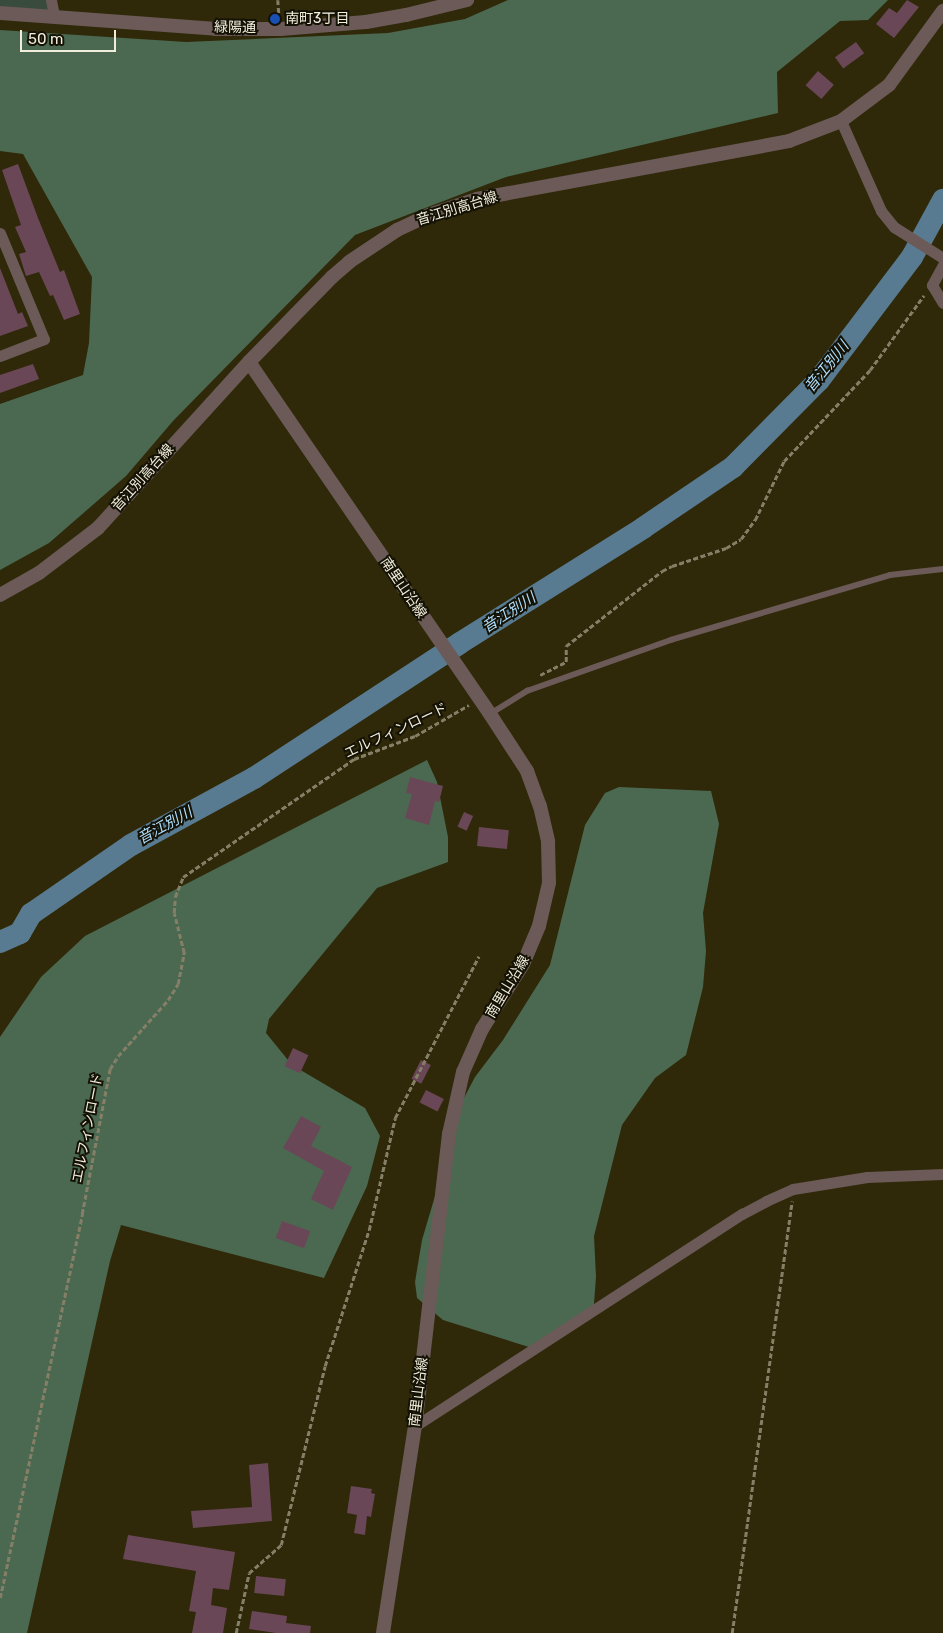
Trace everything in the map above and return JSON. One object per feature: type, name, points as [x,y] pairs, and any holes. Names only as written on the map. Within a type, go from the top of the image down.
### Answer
[{"type":"street","points":[[51,0],[54,15]]},
{"type":"street","name":"緑陽通","points":[[0,13],[54,15],[216,29],[281,29],[366,22],[406,16],[467,0]]},
{"type":"street","name":"音江別高台線","points":[[0,595],[39,572],[98,528],[249,362],[349,262],[397,230],[429,215],[477,200],[789,141],[841,121],[889,85],[943,11]]},
{"type":"street","points":[[841,121],[881,211],[894,227],[943,258]]},
{"type":"street","points":[[0,233],[44,339],[0,356]]},
{"type":"street","points":[[943,265],[932,285],[943,303]]},
{"type":"street","name":"南里山沿線","points":[[249,362],[467,680],[527,771],[540,806],[548,842],[549,883],[539,926],[523,964],[482,1029],[463,1072],[449,1134],[415,1426],[383,1633]]},
{"type":"street","points":[[415,1426],[742,1214],[794,1189],[867,1177],[943,1174]]},
{"type":"lane","points":[[490,714],[527,691],[671,640],[890,575],[943,569]]},
{"type":"path","points":[[278,0],[279,16]]},
{"type":"path","points":[[533,679],[566,662],[566,646],[662,571],[726,548],[741,539],[754,520],[784,462],[870,370],[932,285]]},
{"type":"path","name":"エルフィンロード","points":[[0,1598],[82,1214],[110,1069],[118,1056],[168,1000],[178,984],[184,953],[174,913],[175,897],[183,877],[354,759],[415,736],[479,699]]},
{"type":"path","points":[[236,1633],[249,1573],[280,1546],[325,1366],[369,1230],[395,1118],[479,956]]},
{"type":"path","points":[[732,1633],[794,1189]]},
{"type":"green space","points":[[0,0],[51,0],[54,15],[0,6]]},
{"type":"green space","points":[[508,0],[888,0],[868,20],[840,21],[777,72],[778,113],[506,177],[355,235],[173,421],[126,476],[49,543],[0,570],[0,404],[83,375],[89,343],[92,277],[23,154],[0,151],[0,30],[186,42],[388,33],[465,19]]},
{"type":"green space","points":[[427,760],[437,782],[448,837],[448,862],[377,888],[269,1019],[266,1033],[292,1065],[365,1108],[380,1136],[367,1186],[324,1278],[121,1225],[110,1261],[27,1633],[0,1633],[0,1037],[41,977],[85,936]]},
{"type":"green space","points":[[619,787],[711,791],[719,824],[703,913],[706,951],[703,987],[686,1055],[655,1078],[622,1125],[594,1236],[596,1277],[593,1317],[529,1347],[443,1320],[417,1298],[415,1282],[422,1240],[464,1098],[475,1077],[503,1040],[550,965],[585,825],[605,793]]},
{"type":"building","points":[[907,0],[919,7],[894,38],[876,24],[889,8],[897,13]]},
{"type":"building","points":[[856,42],[864,53],[843,69],[835,57]]},
{"type":"building","points":[[818,71],[834,85],[821,99],[806,85]]},
{"type":"building","points":[[18,164],[60,272],[64,270],[80,314],[64,320],[53,295],[50,296],[39,272],[26,276],[19,254],[26,252],[15,227],[21,225],[2,170]]},
{"type":"building","points":[[0,268],[18,314],[22,312],[28,326],[0,336]]},
{"type":"building","points":[[33,364],[39,379],[0,393],[0,375]]},
{"type":"building","points":[[410,777],[443,786],[439,802],[435,801],[429,825],[405,818],[412,794],[406,793]]},
{"type":"building","points":[[464,812],[473,816],[467,831],[457,827]]},
{"type":"building","points":[[479,827],[509,830],[507,849],[477,846]]},
{"type":"building","points":[[293,1048],[308,1055],[300,1073],[285,1066]]},
{"type":"building","points":[[421,1060],[431,1065],[421,1084],[411,1079]]},
{"type":"building","points":[[426,1090],[444,1099],[437,1112],[420,1102]]},
{"type":"building","points":[[301,1116],[321,1127],[311,1146],[352,1167],[333,1210],[311,1199],[324,1171],[283,1148]]},
{"type":"building","points":[[282,1221],[310,1231],[304,1248],[276,1238]]},
{"type":"building","points":[[268,1463],[272,1521],[193,1528],[191,1511],[252,1507],[249,1465]]},
{"type":"building","points":[[351,1486],[372,1489],[371,1493],[375,1494],[371,1517],[367,1516],[365,1535],[354,1533],[357,1515],[347,1513]]},
{"type":"building","points":[[128,1535],[235,1552],[229,1590],[213,1588],[211,1605],[227,1608],[223,1633],[192,1633],[196,1612],[189,1611],[196,1571],[123,1559]]},
{"type":"building","points":[[256,1576],[286,1579],[284,1596],[254,1593]]},
{"type":"building","points":[[252,1611],[287,1616],[286,1623],[311,1626],[310,1633],[276,1633],[249,1629]]},
{"type":"waterway","name":"音江別川","points":[[0,942],[20,933],[31,914],[131,845],[254,778],[460,643],[643,528],[733,467],[819,380],[912,257],[943,200]]},
{"type":"place","name":"南町3丁目","points":[[275,19]]}]
